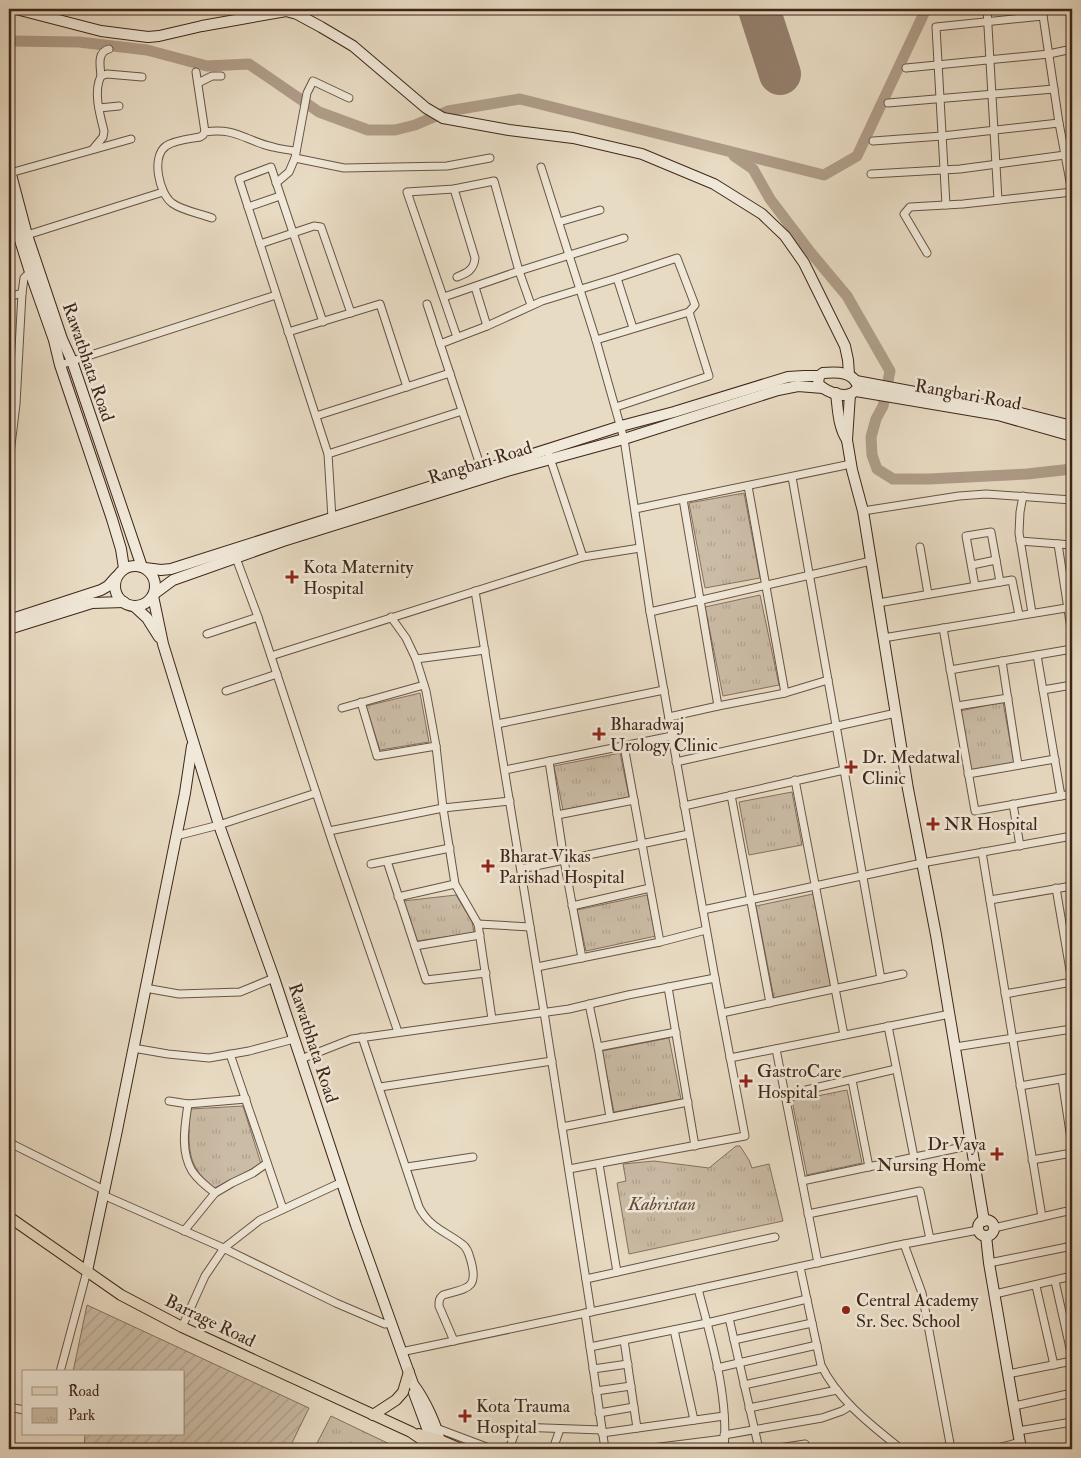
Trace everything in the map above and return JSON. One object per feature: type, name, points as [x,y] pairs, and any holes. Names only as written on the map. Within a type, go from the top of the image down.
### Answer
[{"type":"main road","name":"Barrage Road","points":[[9,1217],[121,1295],[182,1327],[411,1432],[461,1449]]},
{"type":"main road","points":[[373,1415],[396,1400],[403,1392],[409,1372]]},
{"type":"street","points":[[16,9],[101,31],[148,37],[286,11],[297,14],[353,46],[426,108],[443,118],[508,130],[573,138],[642,154],[714,184],[762,214],[786,236],[804,263],[845,346],[853,385],[847,440],[863,511],[896,713],[950,1014],[972,1144],[983,1229],[1020,1446],[994,1449]]},
{"type":"street","points":[[987,9],[998,200]]},
{"type":"street","points":[[927,253],[904,214],[910,207],[998,200],[1072,192],[1070,171],[1059,123],[1043,12],[988,22],[936,26],[946,204]]},
{"type":"street","points":[[93,150],[103,137],[104,131],[97,87],[101,76],[100,67],[103,50],[110,49]]},
{"type":"street","points":[[906,68],[1049,54],[1072,49]]},
{"type":"street","points":[[196,72],[205,132]]},
{"type":"street","points":[[101,76],[107,74],[142,78]]},
{"type":"street","points":[[198,83],[212,76],[221,76]]},
{"type":"street","points":[[276,183],[289,172],[296,155],[307,93],[312,81],[349,98]]},
{"type":"street","points":[[888,103],[1054,88]]},
{"type":"street","points":[[99,108],[119,106]]},
{"type":"street","points":[[873,141],[942,136],[1059,123]]},
{"type":"street","points":[[212,218],[179,207],[170,201],[163,192],[158,170],[158,162],[164,148],[173,142],[200,137],[205,132],[220,130],[234,132],[296,155],[344,168],[447,166],[490,158]]},
{"type":"street","points":[[10,170],[131,139]]},
{"type":"street","points":[[871,174],[944,170],[1065,155]]},
{"type":"street","points":[[323,322],[271,167],[239,179],[328,454],[332,518]]},
{"type":"street","points":[[541,167],[560,222],[624,439],[650,612],[676,762],[745,1136],[569,1169]]},
{"type":"street","name":"Rawatbhata Road","points":[[10,170],[60,365],[93,459],[121,549],[121,571]]},
{"type":"street","points":[[457,337],[407,192],[454,189],[494,181],[530,305]]},
{"type":"street","points":[[454,189],[475,258],[475,264],[469,272],[457,276]]},
{"type":"street","points":[[28,236],[163,192]]},
{"type":"street","points":[[248,208],[280,196]]},
{"type":"street","name":"Rawatbhata Road","points":[[9,205],[72,361],[115,491],[144,567]]},
{"type":"street","points":[[560,222],[600,210]]},
{"type":"street","points":[[260,244],[292,232],[314,226],[321,227],[351,313]]},
{"type":"street","points":[[444,298],[519,271],[624,238]]},
{"type":"street","points":[[440,344],[487,326],[530,305],[678,258],[695,305],[689,312],[596,340]]},
{"type":"street","points":[[9,462],[11,424],[16,404],[22,293],[24,278],[34,269]]},
{"type":"street","points":[[617,278],[634,328]]},
{"type":"street","points":[[475,287],[487,326]]},
{"type":"street","points":[[9,297],[22,293]]},
{"type":"street","points":[[60,365],[276,295]]},
{"type":"street","points":[[288,332],[380,304],[407,387]]},
{"type":"street","points":[[427,304],[482,471]]},
{"type":"street","points":[[616,407],[709,376],[689,312]]},
{"type":"street","points":[[316,416],[450,373]]},
{"type":"street","name":"Rangbari Road","points":[[153,595],[172,580],[236,558],[312,532],[507,471],[621,426],[788,377],[819,376],[823,373],[833,373],[871,395],[904,395],[1000,408],[1072,426]]},
{"type":"street","points":[[819,376],[818,384],[823,388]]},
{"type":"street","name":"Rangbari Road","points":[[144,567],[162,570],[171,569],[482,471],[548,454],[624,439],[778,390],[798,386],[823,388],[842,395],[853,385],[869,383],[904,395],[998,415],[1072,436]]},
{"type":"street","points":[[836,393],[840,427],[847,440]]},
{"type":"street","points":[[328,454],[462,411]]},
{"type":"street","points":[[548,454],[583,557]]},
{"type":"street","points":[[635,509],[851,464]]},
{"type":"street","points":[[792,477],[881,979]]},
{"type":"street","points":[[748,486],[785,694]]},
{"type":"street","points":[[863,511],[958,496],[986,494],[1072,500]]},
{"type":"street","points":[[1023,496],[1019,532],[1032,613]]},
{"type":"street","points":[[683,499],[718,706]]},
{"type":"street","points":[[975,586],[966,536],[991,532],[1000,582]]},
{"type":"street","points":[[1020,541],[1072,545]]},
{"type":"street","points":[[1058,544],[1070,607],[1072,635]]},
{"type":"street","points":[[920,546],[928,594]]},
{"type":"street","points":[[271,656],[583,557],[640,548]]},
{"type":"street","points":[[108,586],[114,574],[121,549]]},
{"type":"street","points":[[236,558],[258,617],[398,1032]]},
{"type":"street","points":[[972,565],[996,560]]},
{"type":"street","points":[[650,612],[871,561]]},
{"type":"street","points":[[9,620],[91,599],[144,604],[153,595],[156,582],[154,577],[144,567],[135,565],[121,571],[108,586],[91,599],[9,629]]},
{"type":"street","points":[[121,571],[116,580],[116,592],[129,604]]},
{"type":"street","points":[[878,603],[1012,580],[1019,615]]},
{"type":"street","points":[[476,591],[586,1279],[590,1347],[605,1449]]},
{"type":"street","name":"Rawatbhata Road","points":[[153,595],[162,644],[219,825],[274,978],[390,1323],[409,1372],[414,1395],[436,1441]]},
{"type":"street","name":"Rawatbhata Road","points":[[129,604],[147,618],[162,644]]},
{"type":"street","points":[[884,638],[1070,607]]},
{"type":"street","points":[[207,634],[258,617]]},
{"type":"street","points":[[391,617],[406,638],[416,659],[424,685],[436,746],[443,808],[455,884],[478,924],[492,1019]]},
{"type":"street","points":[[943,628],[975,811],[1072,794]]},
{"type":"street","points":[[950,670],[1072,648]]},
{"type":"street","points":[[416,659],[485,650]]},
{"type":"street","points":[[1037,655],[1061,796]]},
{"type":"street","points":[[1002,661],[1018,765]]},
{"type":"street","points":[[226,691],[277,674]]},
{"type":"street","points":[[669,718],[718,706],[785,694],[828,680]]},
{"type":"street","points":[[342,708],[424,685]]},
{"type":"street","points":[[1043,690],[1072,686]]},
{"type":"street","points":[[497,724],[664,690]]},
{"type":"street","points":[[957,706],[1008,698]]},
{"type":"street","points":[[361,702],[377,756],[436,746]]},
{"type":"street","points":[[676,762],[896,713]]},
{"type":"street","points":[[505,770],[672,736]]},
{"type":"street","points":[[61,1370],[87,1271],[104,1192],[146,988],[193,742]]},
{"type":"street","points":[[624,746],[660,942]]},
{"type":"street","points":[[968,774],[1055,759]]},
{"type":"street","points":[[549,761],[564,860],[582,958]]},
{"type":"street","points":[[684,806],[844,770]]},
{"type":"street","points":[[795,780],[844,1035]]},
{"type":"street","points":[[176,836],[219,825],[316,793]]},
{"type":"street","points":[[731,795],[770,1003]]},
{"type":"street","points":[[557,815],[634,800]]},
{"type":"street","points":[[329,831],[443,808],[510,801]]},
{"type":"street","points":[[1013,804],[1020,846]]},
{"type":"street","points":[[521,869],[689,834]]},
{"type":"street","points":[[703,910],[922,862],[1072,836]]},
{"type":"street","points":[[371,864],[450,848]]},
{"type":"street","points":[[982,852],[1042,1217]]},
{"type":"street","points":[[387,861],[426,980],[486,973]]},
{"type":"street","points":[[398,897],[455,884]]},
{"type":"street","points":[[990,900],[1072,886]]},
{"type":"street","points":[[572,906],[650,888]]},
{"type":"street","points":[[1005,994],[1072,982],[1056,888]]},
{"type":"street","points":[[478,924],[530,928]]},
{"type":"street","points":[[537,967],[660,942],[706,930]]},
{"type":"street","points":[[415,946],[480,935]]},
{"type":"street","points":[[722,1014],[903,974]]},
{"type":"street","points":[[146,988],[179,994],[240,992],[274,978]]},
{"type":"street","points":[[301,1058],[362,1037],[544,1012],[715,978]]},
{"type":"street","points":[[668,987],[695,1146]]},
{"type":"street","points":[[589,1004],[610,1117]]},
{"type":"street","points":[[730,1058],[950,1014]]},
{"type":"street","points":[[888,1026],[914,1157]]},
{"type":"street","points":[[955,1047],[1072,1028]]},
{"type":"street","points":[[598,1047],[676,1032]]},
{"type":"street","points":[[362,1037],[419,1207],[430,1224],[464,1245],[468,1251],[474,1276],[472,1282],[469,1287],[443,1295],[439,1301],[439,1306],[454,1341]]},
{"type":"street","points":[[133,1048],[209,1058],[249,1051],[294,1039]]},
{"type":"street","points":[[776,1049],[818,1263]]},
{"type":"street","points":[[230,1054],[283,1209]]},
{"type":"street","points":[[380,1087],[552,1061]]},
{"type":"street","points":[[785,1094],[896,1069]]},
{"type":"street","points":[[1020,1086],[1072,1077]]},
{"type":"street","points":[[1062,1079],[1072,1146]]},
{"type":"street","points":[[852,1080],[869,1167]]},
{"type":"street","points":[[169,1101],[188,1104],[246,1099]]},
{"type":"street","points":[[562,1127],[688,1102]]},
{"type":"street","points":[[188,1104],[184,1146],[188,1160],[192,1170],[202,1183],[215,1193]]},
{"type":"street","points":[[10,1143],[184,1231],[224,1248],[336,1303],[385,1324],[390,1323]]},
{"type":"street","points":[[802,1181],[972,1144]]},
{"type":"street","points":[[1032,1160],[1072,1153]]},
{"type":"street","points":[[407,1167],[473,1157]]},
{"type":"street","points":[[184,1231],[215,1193],[267,1163]]},
{"type":"street","points":[[599,1164],[617,1272]]},
{"type":"street","points":[[182,1327],[205,1276],[224,1248],[260,1220],[342,1182]]},
{"type":"street","points":[[808,1214],[920,1191],[930,1239]]},
{"type":"street","points":[[401,1352],[904,1244],[983,1229],[991,1222],[994,1228],[1072,1210]]},
{"type":"street","points":[[586,1279],[774,1237]]},
{"type":"street","points":[[904,1244],[922,1293],[951,1449]]},
{"type":"street","points":[[989,1264],[1072,1246]]},
{"type":"street","points":[[800,1266],[822,1368],[826,1377],[868,1424],[901,1449]]},
{"type":"street","points":[[995,1294],[1036,1286],[1072,1276]]},
{"type":"street","points":[[1008,1374],[1054,1365],[1072,1359],[1055,1281]]},
{"type":"street","points":[[1036,1286],[1054,1365]]},
{"type":"street","points":[[698,1289],[722,1393],[724,1449]]},
{"type":"street","points":[[590,1347],[807,1300]]},
{"type":"street","points":[[729,1318],[759,1449]]},
{"type":"street","points":[[734,1340],[812,1323]]},
{"type":"street","points":[[674,1330],[694,1420]]},
{"type":"street","points":[[624,1340],[637,1428]]},
{"type":"street","points":[[717,1368],[817,1345]]},
{"type":"street","points":[[593,1369],[628,1364]]},
{"type":"street","points":[[744,1385],[822,1368]]},
{"type":"street","points":[[596,1391],[631,1386]]},
{"type":"street","points":[[749,1408],[837,1390]]},
{"type":"street","points":[[1014,1406],[1072,1393]]},
{"type":"street","points":[[9,1406],[22,1409]]},
{"type":"street","points":[[644,1449],[674,1447],[822,1418],[842,1412],[850,1406]]},
{"type":"street","points":[[599,1413],[634,1407]]},
{"type":"street","points":[[508,1449],[516,1427],[602,1431],[724,1416]]},
{"type":"street","points":[[1018,1431],[1072,1422]]},
{"type":"street","points":[[553,1449],[560,1429]]},
{"type":"street","points":[[436,1441],[492,1449]]},
{"type":"street","points":[[772,1449],[805,1444],[804,1449]]},
{"type":"green space","points":[[744,493],[760,578],[705,588],[689,503]]},
{"type":"green space","points":[[760,595],[779,685],[723,696],[705,607]]},
{"type":"green space","points":[[420,693],[429,742],[380,750],[366,706]]},
{"type":"green space","points":[[1003,702],[1014,763],[971,771],[960,711]]},
{"type":"green space","points":[[620,753],[629,797],[563,810],[554,766]]},
{"type":"green space","points":[[792,792],[802,845],[749,855],[739,802]]},
{"type":"green space","points":[[813,894],[831,986],[774,998],[756,906]]},
{"type":"green space","points":[[456,895],[472,922],[474,933],[417,941],[403,901]]},
{"type":"green space","points":[[647,895],[656,936],[586,951],[577,910]]},
{"type":"green space","points":[[669,1038],[681,1099],[614,1112],[602,1051]]},
{"type":"green space","points":[[847,1090],[862,1163],[807,1175],[792,1101]]},
{"type":"green space","points":[[243,1106],[261,1164],[213,1189],[197,1170],[190,1151],[189,1118],[191,1109]]},
{"type":"green space","name":"Kabristan","points":[[736,1146],[740,1146],[752,1168],[769,1164],[783,1221],[629,1254],[617,1183],[626,1181],[623,1164],[654,1161],[709,1168]]},
{"type":"green space","points":[[87,1305],[309,1408],[289,1449],[84,1449],[85,1436],[185,1436],[185,1370],[73,1370]]},
{"type":"green space","points":[[331,1416],[400,1449],[314,1449]]},
{"type":"waterway","points":[[9,41],[79,42],[147,50],[207,66],[249,64],[319,112],[368,130],[395,130],[415,125],[448,111],[520,99],[824,175],[857,156],[926,9]]},
{"type":"waterway","points":[[734,156],[753,169],[770,199],[847,296],[890,371],[883,406],[876,419],[871,437],[872,455],[877,469],[893,479],[1027,474],[1072,469]]},
{"type":"runway","points":[[759,9],[780,74]]},
{"type":"place","name":"Kota Maternity Hospital","points":[[292,577]]},
{"type":"place","name":"Bharadwaj Urology Clinic","points":[[599,734]]},
{"type":"place","name":"Dr. Medatwal Clinic","points":[[851,767]]},
{"type":"place","name":"NR Hospital","points":[[933,824]]},
{"type":"place","name":"Bharat Vikas Parishad Hospital","points":[[488,866]]},
{"type":"place","name":"GastroCare Hospital","points":[[746,1081]]},
{"type":"place","name":"Dr Vaya Nursing Home","points":[[997,1154]]},
{"type":"place","name":"Central Academy Sr. Sec. School","points":[[846,1310]]},
{"type":"place","name":"Kota Trauma Hospital","points":[[465,1416]]}]
